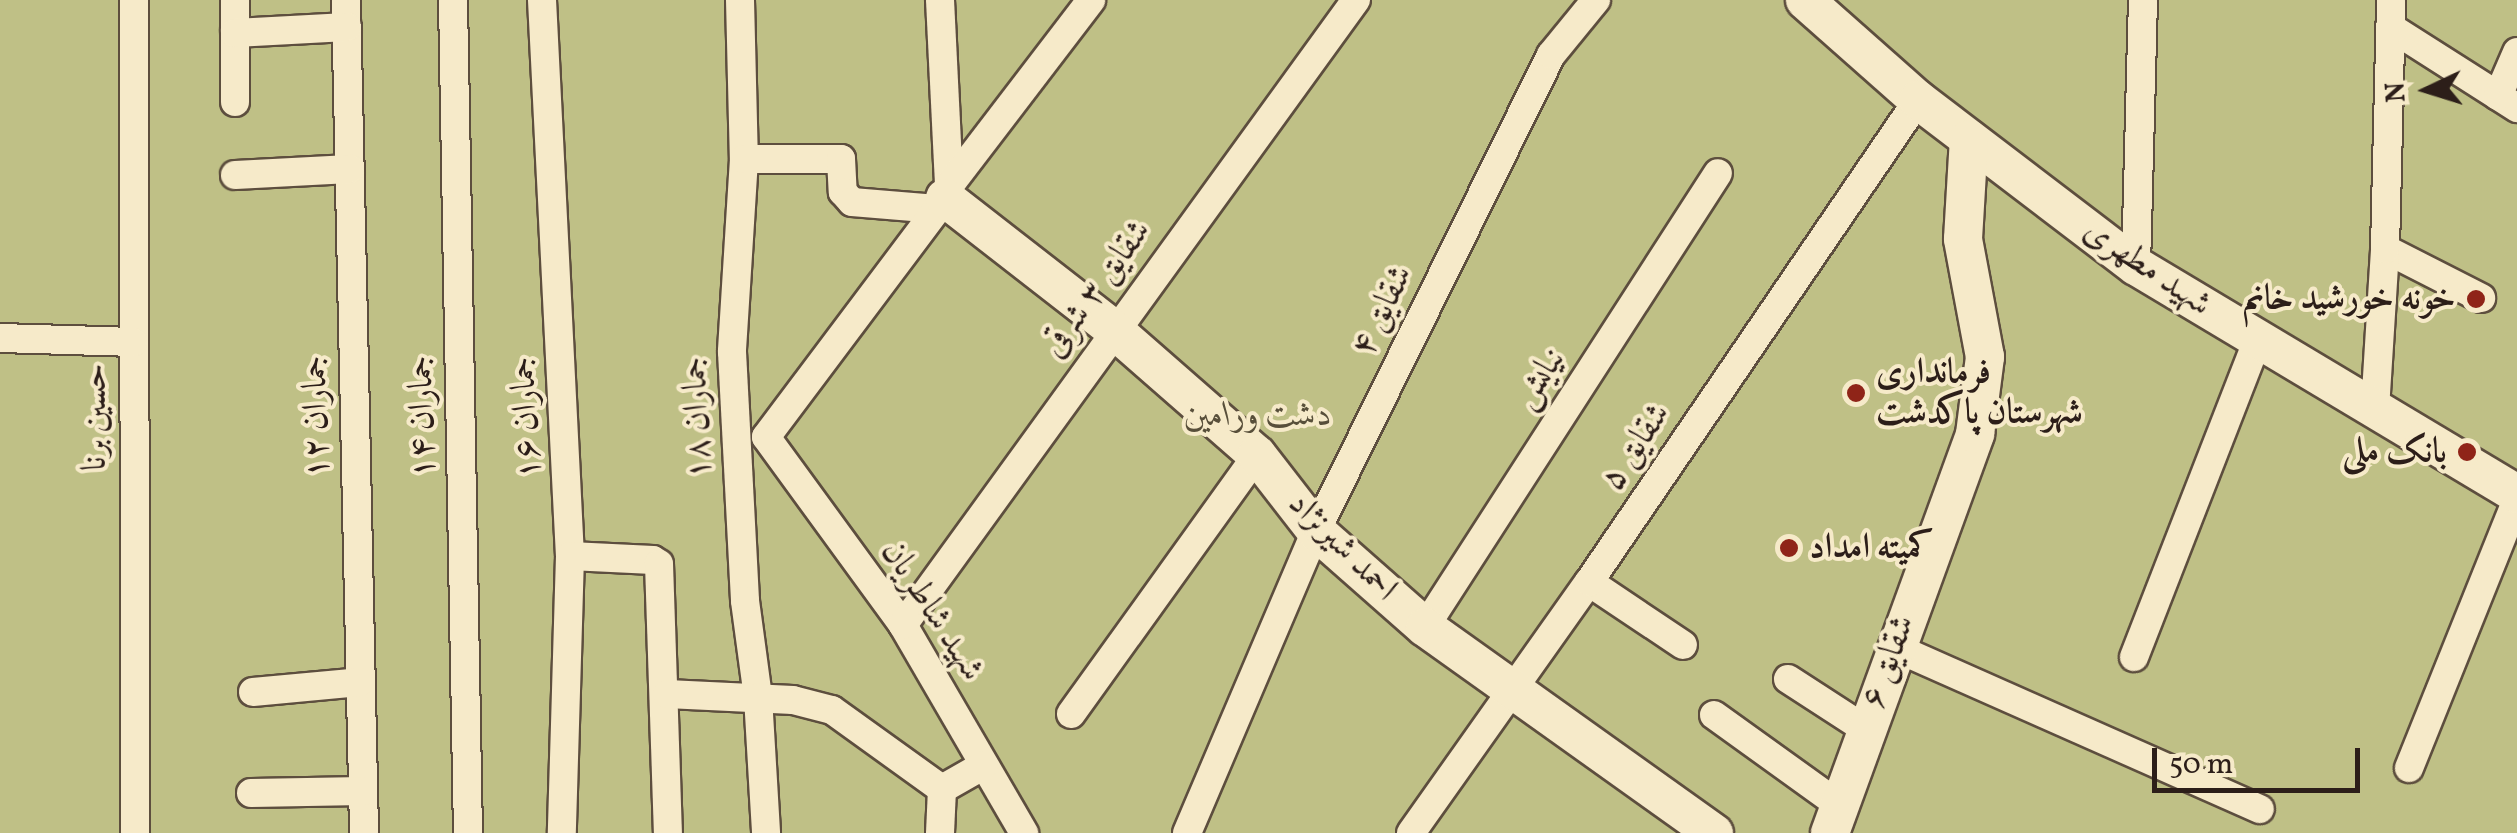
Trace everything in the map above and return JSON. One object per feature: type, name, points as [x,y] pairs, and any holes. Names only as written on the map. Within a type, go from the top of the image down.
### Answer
[{"type":"main road","name":"شهید مطهری","points":[[1819,6],[1918,100],[2136,266],[2517,497]]},
{"type":"main road","name":"شقایق ۶","points":[[1834,818],[1974,434],[1985,357],[1963,239],[1968,139]]},
{"type":"main road","name":"احمد شیرنژاد","points":[[943,198],[1113,329],[1257,456],[1316,531],[1425,627],[1714,833]]},
{"type":"street","name":"حسین برنا","points":[[134,0],[135,833]]},
{"type":"street","points":[[235,0],[236,102]]},
{"type":"street","name":"جماران ۱۴","points":[[454,0],[468,833]]},
{"type":"street","name":"جماران ۱۶","points":[[542,0],[570,556],[562,833]]},
{"type":"street","name":"جماران ۱۸","points":[[740,0],[744,159],[732,352],[746,602],[758,697],[766,833]]},
{"type":"street","points":[[940,0],[943,198]]},
{"type":"street","points":[[736,440],[766,437],[1092,0]]},
{"type":"street","name":"شقایق ۳ شرقی","points":[[902,626],[1113,329],[1356,0]]},
{"type":"street","name":"شقایق ۴","points":[[1187,833],[1316,531],[1551,54],[1596,0]]},
{"type":"street","points":[[2136,266],[2143,0]]},
{"type":"street","points":[[235,33],[346,13]]},
{"type":"street","name":"جماران ۱۲","points":[[346,13],[364,833]]},
{"type":"street","points":[[2390,13],[2507,102],[2517,52]]},
{"type":"street","points":[[2375,408],[2385,249],[2390,13]]},
{"type":"street","name":"شقایق ۵","points":[[1418,831],[1511,687],[1590,582],[1918,100]]},
{"type":"street","points":[[744,159],[841,159],[843,192],[852,202],[943,198]]},
{"type":"street","points":[[235,175],[350,169]]},
{"type":"street","name":"نیایش","points":[[1425,627],[1718,173]]},
{"type":"street","points":[[2385,249],[2481,298]]},
{"type":"street","points":[[0,338],[133,342]]},
{"type":"street","points":[[2134,657],[2258,339]]},
{"type":"street","name":"شهید شاطریان","points":[[766,437],[902,626],[1024,833]]},
{"type":"street","points":[[1071,714],[1257,456]]},
{"type":"street","points":[[2410,768],[2517,497]]},
{"type":"street","points":[[570,556],[659,564],[667,694],[668,833]]},
{"type":"street","points":[[1590,582],[1682,645]]},
{"type":"street","points":[[1894,647],[2260,808]]},
{"type":"street","points":[[1788,680],[1864,729]]},
{"type":"street","points":[[253,692],[360,682]]},
{"type":"street","points":[[667,694],[793,700],[832,710],[942,789]]},
{"type":"street","points":[[1714,715],[1834,818]]},
{"type":"street","points":[[942,789],[984,765]]},
{"type":"street","points":[[940,833],[942,789]]},
{"type":"street","points":[[251,793],[363,791]]},
{"type":"green space","name":"دشت ورامین","points":[[0,0],[2517,0],[2517,833],[0,833]]},
{"type":"place","name":"خونه خورشید خانم","points":[[2476,299]]},
{"type":"place","name":"فرمانداری شهرستان پاکدشت","points":[[1856,393]]},
{"type":"place","name":"بانک ملی","points":[[2467,452]]},
{"type":"place","name":"کمیته امداد","points":[[1789,548]]}]
